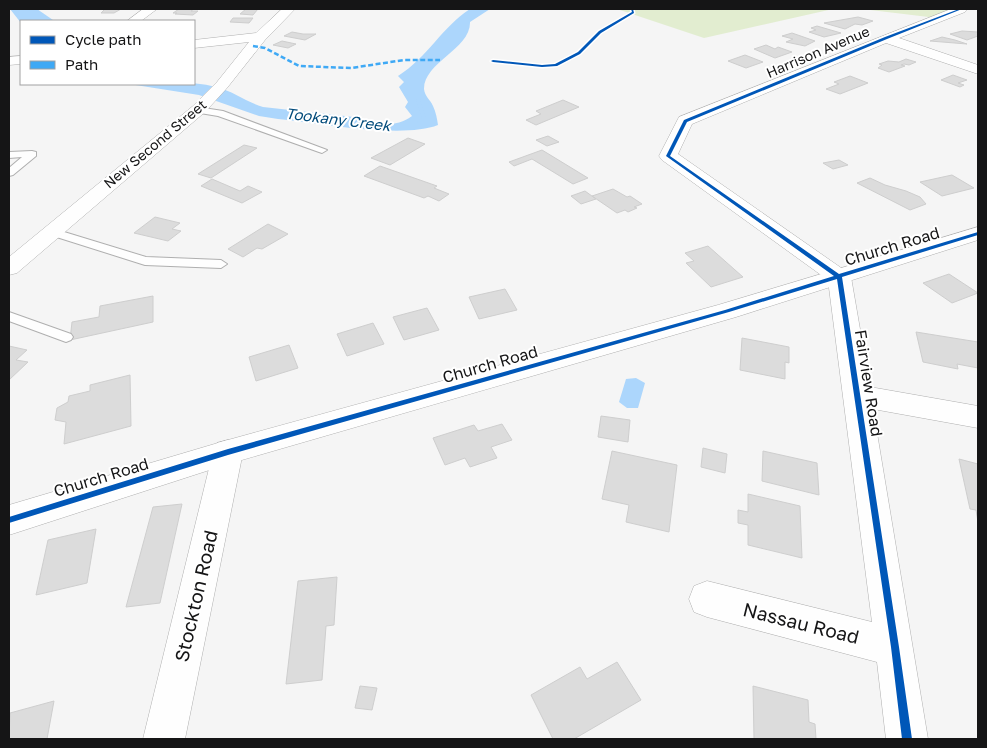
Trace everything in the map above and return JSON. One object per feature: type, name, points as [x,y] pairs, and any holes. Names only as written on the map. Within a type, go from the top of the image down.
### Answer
[{"type":"street","points":[[135,20],[151,9]]},
{"type":"street","name":"New Second Street","points":[[9,268],[198,110],[222,85],[260,37],[289,9]]},
{"type":"street","name":"Harrison Avenue","points":[[839,277],[668,156],[685,121],[961,9]]},
{"type":"street","points":[[195,44],[260,37]]},
{"type":"street","points":[[886,38],[978,70]]},
{"type":"street","name":"Church Road","points":[[9,520],[228,452],[727,311],[978,233]]},
{"type":"street","name":"Fairview Road","points":[[839,277],[907,739]]},
{"type":"street","points":[[857,395],[978,417]]},
{"type":"street","name":"Stockton Road","points":[[164,739],[228,452]]},
{"type":"street","name":"Nassau Road","points":[[707,599],[895,648]]},
{"type":"lane","points":[[198,110],[220,113],[322,150]]},
{"type":"lane","points":[[9,155],[32,154],[9,174]]},
{"type":"lane","points":[[51,232],[145,261],[221,264]]},
{"type":"lane","points":[[9,316],[66,337]]},
{"type":"green space","points":[[617,9],[833,9],[704,38]]},
{"type":"green space","points":[[862,9],[961,9],[937,18]]},
{"type":"water","points":[[10,9],[37,9],[53,20],[20,20],[20,22]]},
{"type":"water","points":[[470,9],[490,9],[470,22],[468,32],[463,40],[431,71],[426,79],[424,89],[434,108],[438,125],[423,129],[404,131],[360,129],[278,119],[259,116],[199,95],[135,85],[205,85],[222,89],[263,107],[354,117],[375,124],[391,124],[406,120],[412,116],[405,107],[408,102],[399,87],[404,82],[398,76],[418,60],[460,16]]},
{"type":"water","points":[[636,378],[645,383],[638,408],[627,408],[619,402],[626,379]]},
{"type":"building","points":[[105,9],[121,9],[114,13],[101,13]]},
{"type":"building","points":[[179,9],[194,9],[191,11],[198,11],[193,15],[173,13]]},
{"type":"building","points":[[246,9],[258,9],[253,15],[240,14]]},
{"type":"building","points":[[858,17],[873,21],[862,25],[855,24],[845,29],[824,23]]},
{"type":"building","points":[[233,18],[253,18],[249,23],[230,22]]},
{"type":"building","points":[[817,26],[841,33],[824,37],[809,32],[816,30],[811,28]]},
{"type":"building","points":[[962,31],[978,32],[978,36],[967,40],[950,34]]},
{"type":"building","points":[[292,32],[316,34],[305,40],[284,36]]},
{"type":"building","points":[[792,33],[815,41],[805,46],[786,42],[793,39],[782,36]]},
{"type":"building","points":[[942,37],[955,40],[967,44],[930,41]]},
{"type":"building","points":[[282,41],[296,44],[288,48],[273,45]]},
{"type":"building","points":[[766,45],[775,49],[778,47],[792,52],[775,58],[754,49]]},
{"type":"building","points":[[745,55],[763,62],[746,68],[728,61]]},
{"type":"building","points":[[906,59],[916,62],[909,65],[901,65],[905,66],[889,72],[878,68],[882,65],[879,64],[888,61],[899,62]]},
{"type":"building","points":[[953,75],[967,80],[958,83],[964,85],[960,87],[941,80]]},
{"type":"building","points":[[850,76],[868,83],[840,94],[826,89],[839,84],[834,82]]},
{"type":"building","points":[[563,100],[579,107],[536,125],[526,120],[541,114],[536,111]]},
{"type":"building","points":[[548,136],[559,142],[547,146],[536,140]]},
{"type":"building","points":[[408,138],[425,144],[390,165],[371,158]]},
{"type":"building","points":[[244,145],[257,148],[211,178],[198,174]]},
{"type":"building","points":[[542,150],[588,178],[573,184],[532,159],[514,166],[509,162]]},
{"type":"building","points":[[839,160],[848,165],[833,169],[823,163]]},
{"type":"building","points":[[380,166],[437,186],[434,188],[449,194],[439,201],[428,196],[424,198],[364,176]]},
{"type":"building","points":[[952,175],[974,188],[942,196],[920,182]]},
{"type":"building","points":[[870,178],[920,197],[926,204],[910,210],[857,183]]},
{"type":"building","points":[[212,179],[240,191],[248,186],[262,192],[242,203],[201,186]]},
{"type":"building","points":[[613,189],[627,197],[630,196],[642,204],[628,212],[625,210],[617,213],[592,196]]},
{"type":"building","points":[[585,191],[596,199],[581,204],[571,196]]},
{"type":"building","points":[[155,217],[180,223],[172,229],[181,231],[168,241],[134,233]]},
{"type":"building","points":[[268,224],[288,234],[262,249],[257,248],[243,257],[228,249]]},
{"type":"building","points":[[708,246],[743,277],[711,287],[686,263],[694,261],[685,253]]},
{"type":"building","points":[[949,274],[978,293],[952,303],[923,283]]},
{"type":"building","points":[[505,289],[517,310],[479,319],[469,297]]},
{"type":"building","points":[[153,296],[153,322],[70,340],[72,322],[99,317],[100,306]]},
{"type":"building","points":[[427,308],[439,330],[404,340],[393,317]]},
{"type":"building","points":[[373,323],[384,344],[347,356],[337,334]]},
{"type":"building","points":[[916,332],[978,342],[978,368],[957,364],[958,369],[923,362]]},
{"type":"building","points":[[742,338],[789,347],[789,363],[785,362],[785,379],[740,370]]},
{"type":"building","points":[[289,345],[298,368],[256,381],[249,357]]},
{"type":"building","points":[[9,346],[27,350],[16,360],[28,362],[9,380]]},
{"type":"building","points":[[130,375],[131,426],[64,444],[66,422],[55,420],[57,408],[68,402],[69,396],[90,391],[90,385]]},
{"type":"building","points":[[601,416],[630,420],[628,442],[598,437]]},
{"type":"building","points":[[502,424],[512,440],[491,447],[497,458],[470,467],[465,458],[445,465],[433,438],[474,425],[478,431]]},
{"type":"building","points":[[703,448],[727,454],[725,473],[701,467]]},
{"type":"building","points":[[612,451],[677,465],[669,532],[626,522],[629,505],[602,499]]},
{"type":"building","points":[[763,451],[817,463],[819,495],[762,481]]},
{"type":"building","points":[[959,459],[978,464],[978,522],[976,510],[970,509]]},
{"type":"building","points":[[748,494],[800,506],[802,558],[748,545],[748,525],[738,523],[738,510],[748,512]]},
{"type":"building","points":[[182,504],[160,603],[126,607],[153,507]]},
{"type":"building","points":[[96,529],[87,583],[36,595],[48,540]]},
{"type":"building","points":[[337,577],[334,625],[326,626],[322,680],[286,684],[298,581]]},
{"type":"building","points":[[617,662],[641,700],[574,739],[553,739],[531,695],[580,667],[587,679]]},
{"type":"building","points":[[360,686],[377,688],[372,710],[355,708]]},
{"type":"building","points":[[753,686],[808,700],[809,722],[815,724],[816,739],[754,739]]},
{"type":"building","points":[[54,701],[47,739],[9,739],[10,713]]},
{"type":"waterway","name":"Tookany Creek","points":[[418,99],[424,117],[419,123]]},
{"type":"marked path","points":[[253,46],[265,48],[299,66],[351,68],[404,60],[440,60]]},
{"type":"cycle path","points":[[493,61],[542,66],[556,65],[579,53],[600,32],[633,12],[632,9]]},
{"type":"cycle path","points":[[907,739],[895,647],[839,277],[668,156],[685,121],[961,9]]},
{"type":"cycle path","points":[[9,520],[228,452],[727,311],[978,233]]}]
